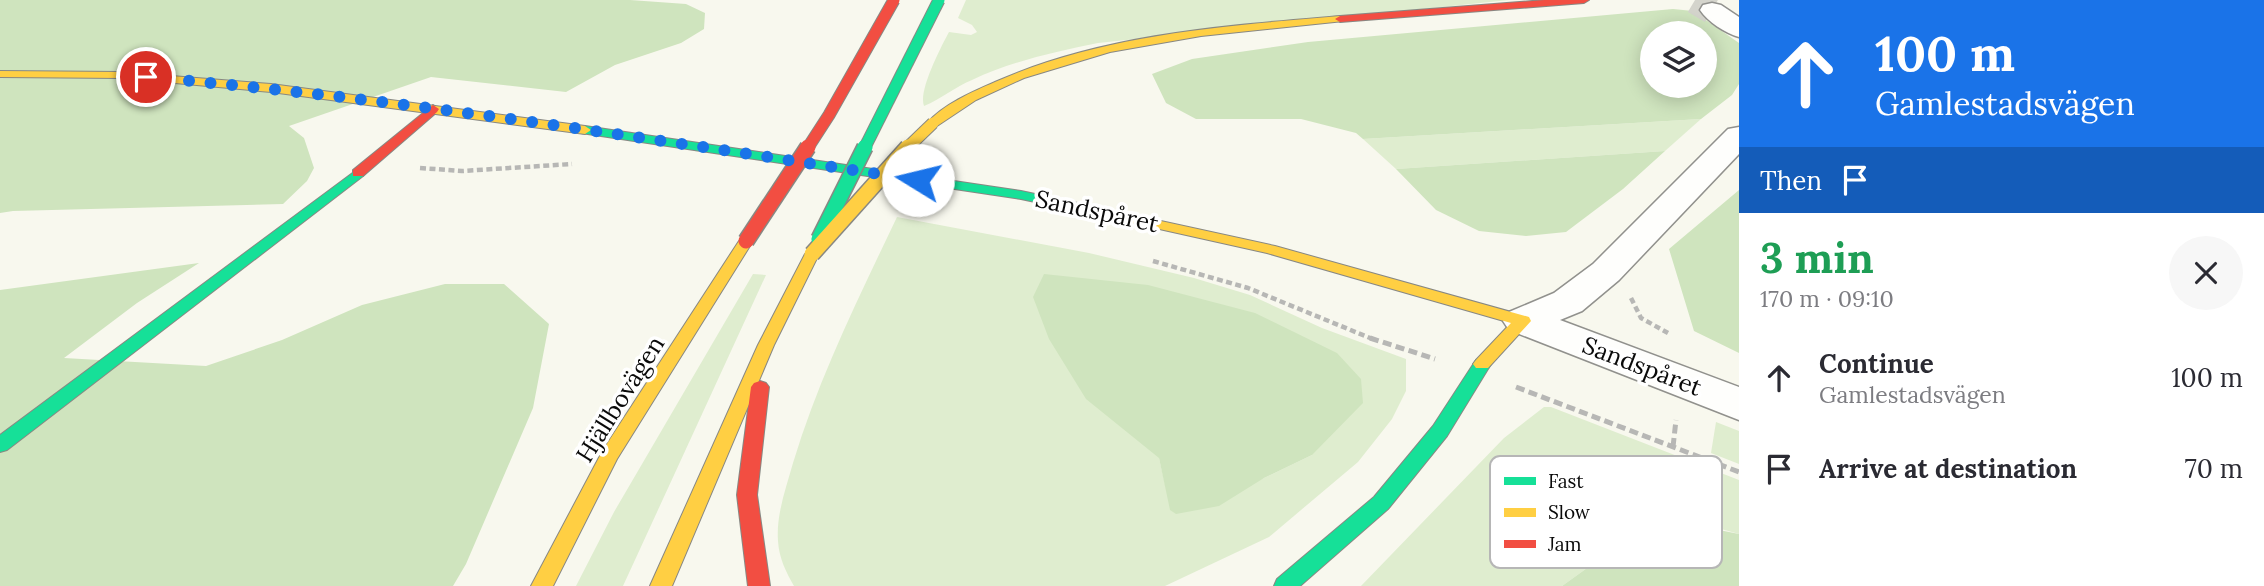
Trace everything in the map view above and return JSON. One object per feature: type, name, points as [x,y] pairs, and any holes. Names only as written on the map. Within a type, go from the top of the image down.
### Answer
[{"type":"main road","name":"Hjällbovägen","points":[[542,586],[610,455],[829,115],[894,0]]},
{"type":"main road","points":[[661,586],[765,345],[939,0]]},
{"type":"main road","points":[[812,254],[895,160],[933,123],[954,106],[997,83],[1117,47],[1321,21],[1584,0]]},
{"type":"main road","name":"Sandspåret","points":[[0,74],[121,75],[271,88],[1021,195],[1270,249],[1523,321]]},
{"type":"main road","points":[[0,445],[365,167],[433,109]]},
{"type":"main road","points":[[1285,586],[1381,503],[1440,430],[1475,371],[1523,321]]},
{"type":"main road","points":[[759,586],[747,495],[765,345]]},
{"type":"main road","points":[[546,542],[610,455]]},
{"type":"street","points":[[1712,10],[1739,29]]},
{"type":"street","points":[[1523,321],[1569,302],[1605,272],[1739,136]]},
{"type":"street","name":"Sandspåret","points":[[1523,321],[1739,404]]},
{"type":"green space","points":[[0,0],[630,0],[686,4],[705,13],[704,29],[681,43],[615,65],[566,92],[431,77],[289,126],[304,138],[314,168],[307,181],[283,204],[0,213]]},
{"type":"green space","points":[[966,0],[1509,0],[1098,43],[1003,67],[924,106],[927,80],[949,32],[971,35],[977,32],[972,25],[958,18]]},
{"type":"green space","points":[[1673,9],[1693,11],[1707,21],[1640,21],[1640,98],[1717,98],[1717,28],[1739,43],[1739,84],[1732,95],[1701,119],[1363,139],[1356,133],[1301,119],[1196,119],[1166,103],[1152,74],[1192,59],[1308,42]]},
{"type":"green space","points":[[1701,119],[1665,151],[1396,169],[1363,139]]},
{"type":"green space","points":[[1665,151],[1623,189],[1566,232],[1526,236],[1479,231],[1436,210],[1396,169]]},
{"type":"green space","points":[[1739,190],[1739,353],[1694,331],[1669,249]]},
{"type":"green space","points":[[897,217],[1089,253],[1194,278],[1250,295],[1322,328],[1406,359],[1406,391],[1392,419],[1358,462],[1269,537],[1165,586],[794,586],[783,565],[778,541],[780,511],[785,492],[803,431],[827,368]],"holes":[[[1312,455],[1264,478],[1171,510],[1159,458]]]},
{"type":"green space","points":[[199,263],[137,303],[64,358],[206,366],[282,340],[362,305],[445,284],[504,284],[549,324],[533,408],[466,564],[453,586],[0,586],[0,290]]},
{"type":"green space","points":[[753,274],[766,275],[623,586],[576,586],[614,512]]},
{"type":"green space","points":[[1044,274],[1148,285],[1255,313],[1337,353],[1361,379],[1363,403],[1312,455],[1264,478],[1219,506],[1176,514],[1170,510],[1159,458],[1086,399],[1049,339],[1033,297]]},
{"type":"green space","points":[[1544,407],[1551,407],[1677,456],[1490,456],[1490,568],[1587,568],[1562,586],[1361,586],[1504,438]]},
{"type":"green space","points":[[1716,422],[1739,431],[1739,464],[1711,453]]},
{"type":"green space","points":[[1722,473],[1739,480],[1739,534],[1722,529]]},
{"type":"green space","points":[[1722,531],[1739,534],[1739,586],[1562,586],[1587,568],[1722,568]]},
{"type":"tunnel","points":[[1695,0],[1712,10]]},
{"type":"traffic: fast","points":[[819,239],[939,0]]},
{"type":"traffic: fast","points":[[585,130],[1021,195],[1115,215]]},
{"type":"traffic: fast","points":[[0,445],[358,173]]},
{"type":"traffic: fast","points":[[1285,586],[1381,503],[1440,431],[1482,364]]},
{"type":"traffic: slow","points":[[933,123],[972,97],[1020,75],[1064,60],[1154,40],[1201,33],[1340,19]]},
{"type":"traffic: slow","points":[[0,74],[121,75],[271,88],[585,130]]},
{"type":"traffic: slow","points":[[812,254],[895,160],[933,123]]},
{"type":"traffic: slow","points":[[1115,215],[1270,249],[1523,321],[1482,364]]},
{"type":"traffic: slow","points":[[542,586],[610,455],[746,241]]},
{"type":"traffic: slow","points":[[661,586],[766,345],[812,254]]},
{"type":"traffic: jam","points":[[746,241],[829,115],[894,0]]},
{"type":"traffic: jam","points":[[1340,19],[1584,0]]},
{"type":"traffic: jam","points":[[358,173],[433,109]]},
{"type":"traffic: jam","points":[[759,586],[747,495],[760,387]]},
{"type":"route","points":[[146,77],[271,88],[521,120],[918,180]]}]
